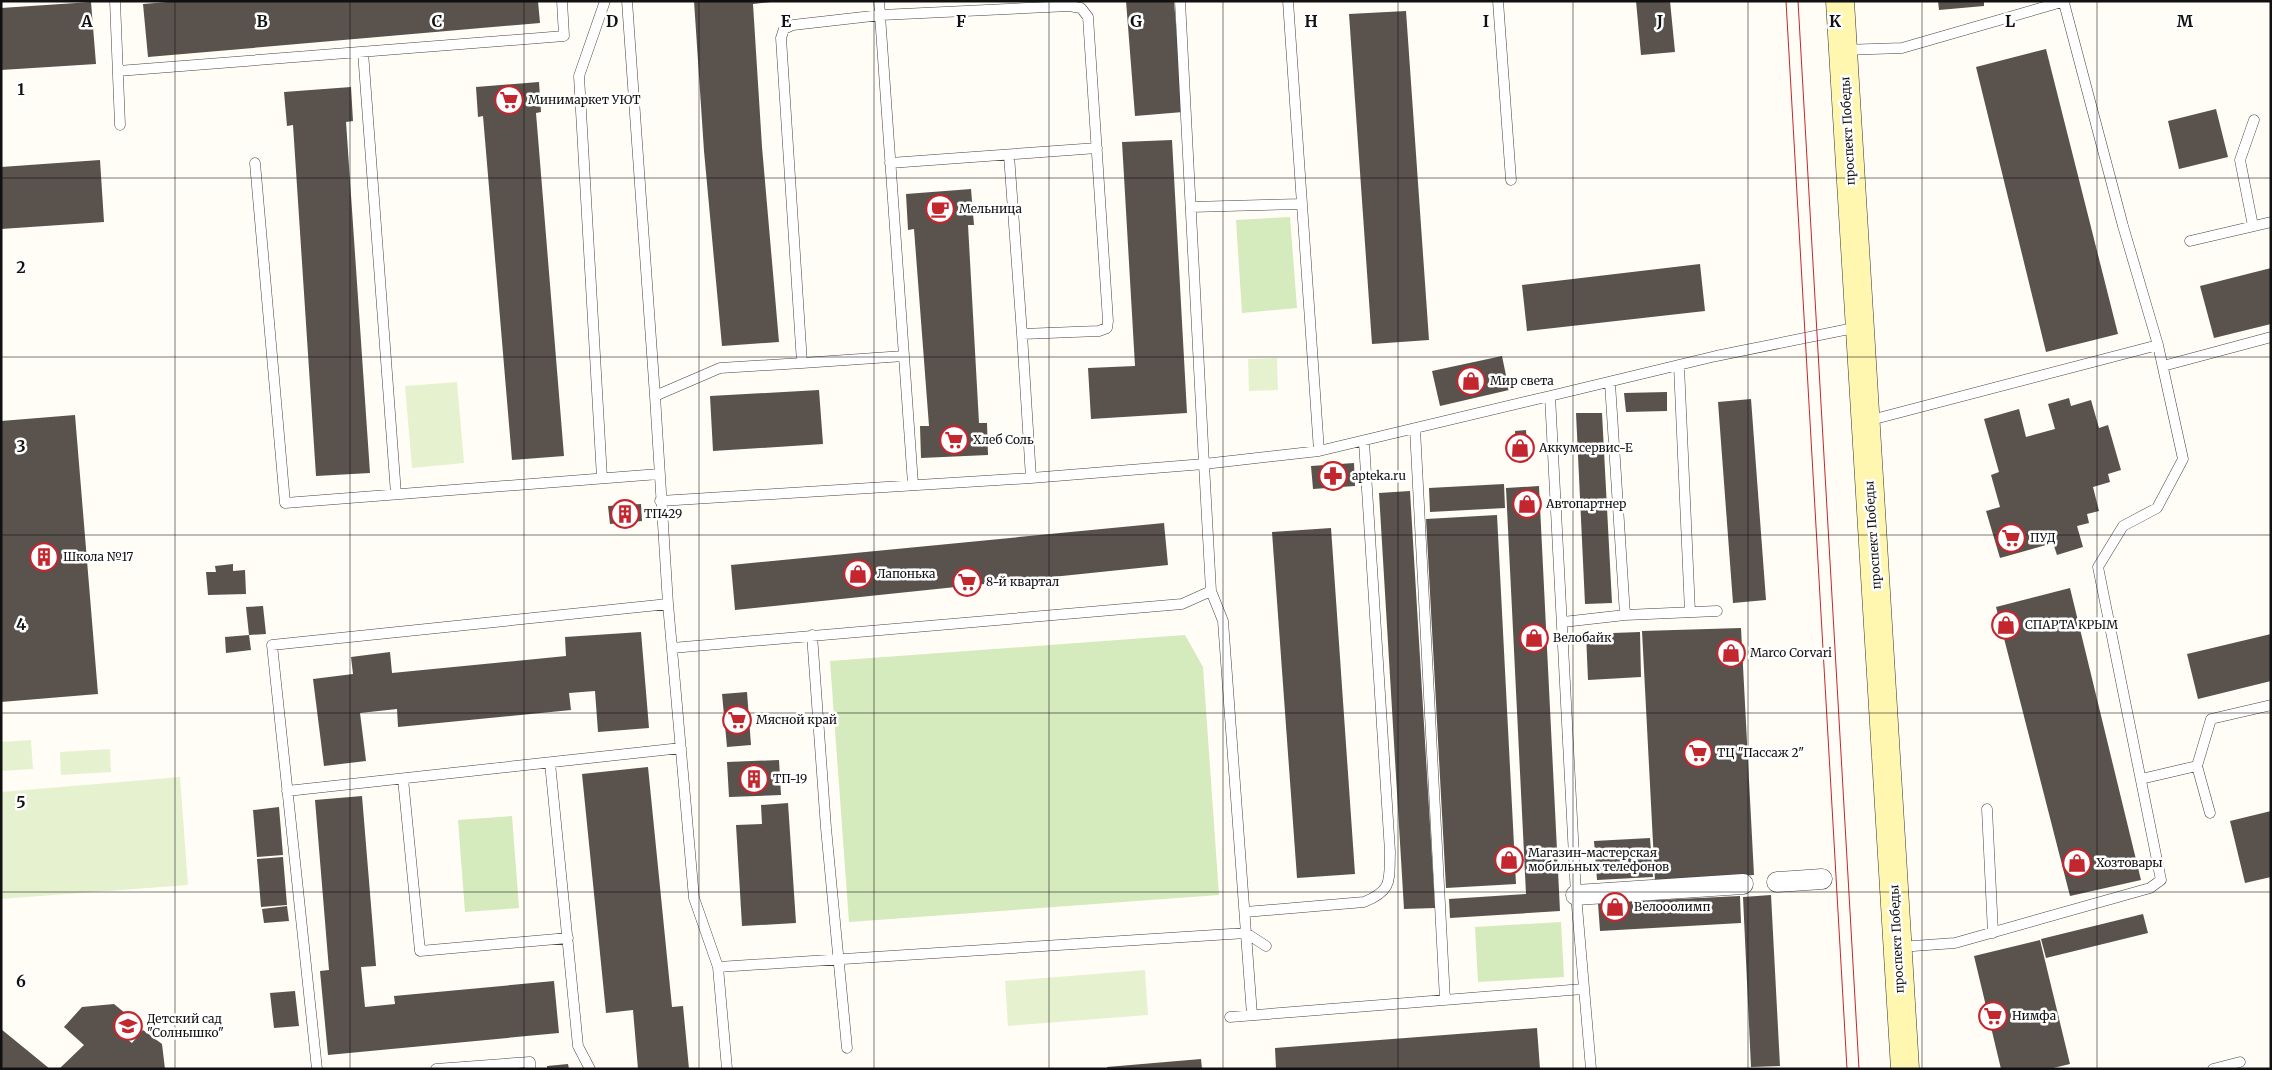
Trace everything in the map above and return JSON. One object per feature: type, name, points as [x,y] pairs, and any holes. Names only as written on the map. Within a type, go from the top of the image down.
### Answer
[{"type":"street","name":"проспект Победы","points":[[1840,1],[1905,1069]]},
{"type":"street","points":[[1776,882],[1822,879]]},
{"type":"street","points":[[1576,895],[1743,884]]},
{"type":"lane","points":[[115,1],[120,125]]},
{"type":"lane","points":[[118,71],[564,36],[562,1]]},
{"type":"lane","points":[[602,478],[579,76],[605,1]]},
{"type":"lane","points":[[627,1],[655,396],[660,501],[694,898],[718,967],[727,1069]]},
{"type":"lane","points":[[880,1],[913,484]]},
{"type":"lane","points":[[1180,1],[1211,591],[1223,621],[1252,1015]]},
{"type":"lane","points":[[1288,1],[1319,451]]},
{"type":"lane","points":[[1498,1],[1511,180]]},
{"type":"lane","points":[[1843,50],[1902,48],[2065,2],[2124,226],[2158,345],[2183,459],[2157,508],[2123,526],[2098,567],[2161,880],[2150,888],[1955,943],[1898,947]]},
{"type":"lane","points":[[802,363],[781,38],[784,29],[793,25],[881,15],[1069,6],[1081,8],[1088,17],[1108,321],[1106,328],[1099,331],[1022,334]]},
{"type":"lane","points":[[363,52],[396,494]]},
{"type":"lane","points":[[2253,226],[2240,160],[2254,120]]},
{"type":"lane","points":[[890,163],[1097,148]]},
{"type":"lane","points":[[1009,154],[1031,478]]},
{"type":"lane","points":[[255,163],[285,503],[659,474]]},
{"type":"lane","points":[[1191,208],[1302,204]]},
{"type":"lane","points":[[2190,241],[2271,222]]},
{"type":"lane","points":[[660,501],[1031,478],[1204,464],[1319,451],[1364,442],[1679,366],[1860,326]]},
{"type":"lane","points":[[2163,366],[2271,338]]},
{"type":"lane","points":[[1866,421],[2158,345]]},
{"type":"lane","points":[[655,396],[720,368],[904,356]]},
{"type":"lane","points":[[1679,366],[1690,612]]},
{"type":"lane","points":[[1610,383],[1625,615]]},
{"type":"lane","points":[[1550,396],[1576,895],[1591,1069]]},
{"type":"lane","points":[[1415,429],[1445,1000]]},
{"type":"lane","points":[[1244,912],[1364,902],[1381,896],[1388,882],[1390,852],[1364,442]]},
{"type":"lane","points":[[672,648],[1182,604],[1211,591]]},
{"type":"lane","points":[[317,1069],[272,645],[668,604]]},
{"type":"lane","points":[[1562,622],[1625,615],[1717,611]]},
{"type":"lane","points":[[812,635],[848,1048]]},
{"type":"lane","points":[[2210,813],[2197,766],[2211,719],[2271,704]]},
{"type":"lane","points":[[288,791],[681,748]]},
{"type":"lane","points":[[550,763],[578,1046],[590,1069]]},
{"type":"lane","points":[[2141,779],[2197,766]]},
{"type":"lane","points":[[403,779],[420,951],[568,938]]},
{"type":"lane","points":[[1987,809],[1993,933]]},
{"type":"lane","points":[[718,967],[1246,933],[1266,946]]},
{"type":"lane","points":[[1230,1017],[1584,989]]},
{"type":"lane","points":[[436,1069],[530,1062],[530,1069]]},
{"type":"lane","points":[[2213,1069],[2240,1062]]},
{"type":"green space","points":[[1290,217],[1297,308],[1242,313],[1236,220]]},
{"type":"green space","points":[[1277,358],[1278,390],[1249,391],[1248,359]]},
{"type":"green space","points":[[457,382],[464,463],[412,468],[405,386]]},
{"type":"green space","points":[[1185,635],[1203,667],[1219,895],[849,922],[830,661]]},
{"type":"green space","points":[[31,740],[33,769],[1,771],[1,742]]},
{"type":"green space","points":[[110,749],[111,772],[61,775],[60,752]]},
{"type":"green space","points":[[180,777],[188,885],[1,899],[1,792]]},
{"type":"green space","points":[[512,816],[519,908],[465,912],[458,820]]},
{"type":"green space","points":[[1561,922],[1564,977],[1478,982],[1475,927]]},
{"type":"green space","points":[[1145,970],[1148,1015],[1008,1026],[1005,981]]},
{"type":"building","points":[[179,1],[538,1],[540,23],[148,57],[143,4]]},
{"type":"building","points":[[694,1],[779,1],[753,4],[762,147],[779,342],[722,346],[704,151]]},
{"type":"building","points":[[1126,1],[1174,1],[1183,112],[1135,116]]},
{"type":"building","points":[[1636,1],[1670,1],[1675,52],[1641,55]]},
{"type":"building","points":[[1938,1],[1984,1],[1984,6],[1939,10]]},
{"type":"building","points":[[91,2],[96,64],[1,70],[1,8]]},
{"type":"building","points":[[1406,11],[1429,340],[1372,344],[1349,14]]},
{"type":"building","points":[[2046,49],[2118,334],[2046,352],[1976,67]]},
{"type":"building","points":[[539,82],[541,112],[536,113],[564,456],[512,460],[483,116],[478,117],[476,87]]},
{"type":"building","points":[[351,87],[353,121],[346,122],[370,473],[316,476],[293,125],[287,126],[284,92]]},
{"type":"building","points":[[2216,109],[2228,157],[2179,169],[2168,121]]},
{"type":"building","points":[[1172,140],[1187,413],[1091,419],[1088,368],[1135,366],[1122,142]]},
{"type":"building","points":[[100,160],[104,222],[1,229],[1,167]]},
{"type":"building","points":[[971,189],[974,225],[968,225],[979,423],[987,423],[988,455],[921,458],[920,426],[929,426],[914,229],[908,230],[906,194]]},
{"type":"building","points":[[1700,264],[1705,311],[1527,331],[1522,285]]},
{"type":"building","points":[[2271,268],[2271,324],[2214,338],[2200,286]]},
{"type":"building","name":"Мир света","points":[[1502,356],[1509,390],[1440,406],[1432,371]]},
{"type":"building","points":[[819,390],[823,444],[713,451],[710,396]]},
{"type":"building","points":[[1667,392],[1667,411],[1626,412],[1624,393]]},
{"type":"building","points":[[2069,398],[2071,406],[2091,400],[2099,428],[2108,425],[2121,470],[2108,474],[2110,482],[2093,487],[2099,511],[2087,514],[2089,523],[2077,526],[2083,547],[2057,555],[2053,543],[2000,558],[1986,511],[2000,507],[1991,475],[1999,472],[1984,419],[2019,409],[2026,437],[2055,429],[2048,404]]},
{"type":"building","points":[[1751,399],[1766,600],[1733,603],[1718,402]]},
{"type":"building","points":[[1576,413],[1602,413],[1612,603],[1585,604]]},
{"type":"building","name":"Школа №17","points":[[75,415],[98,694],[1,702],[1,421]]},
{"type":"building","points":[[1526,430],[1528,461],[1517,462],[1515,431]]},
{"type":"building","name":"apteka.ru","points":[[1354,463],[1355,486],[1313,489],[1311,466]]},
{"type":"building","points":[[1504,484],[1505,508],[1430,512],[1429,488]]},
{"type":"building","points":[[1539,486],[1560,911],[1450,918],[1449,899],[1526,894],[1506,488]]},
{"type":"building","points":[[1410,491],[1435,908],[1404,909],[1379,493]]},
{"type":"building","name":"ТП429","points":[[641,504],[642,521],[610,524],[608,506]]},
{"type":"building","points":[[1497,515],[1516,884],[1446,888],[1426,519]]},
{"type":"building","points":[[1164,523],[1168,565],[735,610],[731,565]]},
{"type":"building","points":[[1331,528],[1355,874],[1297,878],[1272,532]]},
{"type":"building","points":[[233,564],[233,571],[245,570],[246,594],[208,595],[206,572],[216,572],[215,566]]},
{"type":"building","points":[[2070,588],[2141,880],[2070,896],[1996,607]]},
{"type":"building","points":[[263,606],[266,634],[249,635],[246,607]]},
{"type":"building","name":"ТЦ \"Пассаж 2\"","points":[[1741,628],[1754,875],[1655,881],[1642,631]]},
{"type":"building","points":[[641,632],[649,728],[598,732],[595,691],[569,693],[571,710],[398,727],[397,709],[360,713],[366,761],[324,766],[313,679],[353,674],[351,657],[390,652],[392,673],[566,656],[565,637]]},
{"type":"building","points":[[1640,632],[1641,677],[1588,680],[1586,634]]},
{"type":"building","points":[[2271,634],[2271,681],[2198,699],[2187,654]]},
{"type":"building","points":[[249,635],[251,650],[226,653],[225,637]]},
{"type":"building","name":"Мясной край","points":[[747,692],[751,745],[727,747],[722,694]]},
{"type":"building","name":"ТП-19","points":[[779,760],[781,795],[729,797],[727,762]]},
{"type":"building","points":[[648,767],[672,1007],[683,1006],[689,1069],[638,1069],[633,1010],[606,1013],[582,774]]},
{"type":"building","points":[[362,796],[376,966],[361,967],[365,1007],[395,1004],[394,996],[554,981],[559,1033],[328,1055],[320,971],[329,970],[315,800]]},
{"type":"building","points":[[788,803],[796,923],[742,926],[736,825],[762,824],[761,805]]},
{"type":"building","points":[[279,807],[283,855],[257,857],[253,810]]},
{"type":"building","points":[[2271,811],[2271,877],[2245,883],[2230,821]]},
{"type":"building","points":[[1650,838],[1653,877],[1597,880],[1594,841]]},
{"type":"building","points":[[283,857],[287,905],[261,907],[257,859]]},
{"type":"building","points":[[1771,895],[1780,1066],[1751,1067],[1743,897]]},
{"type":"building","points":[[1740,896],[1741,923],[1600,931],[1598,903]]},
{"type":"building","points":[[287,906],[289,921],[264,923],[262,909]]},
{"type":"building","points":[[2143,914],[2148,933],[2046,958],[2041,939]]},
{"type":"building","points":[[2040,940],[2070,1064],[2049,1069],[2001,1069],[1974,956]]},
{"type":"building","points":[[295,991],[299,1026],[274,1028],[270,993]]},
{"type":"building","points":[[114,1004],[131,1018],[120,1034],[132,1043],[143,1030],[162,1044],[165,1069],[59,1069],[84,1045],[64,1027],[82,1007]]},
{"type":"building","points":[[1537,1028],[1540,1069],[1276,1069],[1275,1048]]},
{"type":"building","points":[[1,1029],[50,1069],[1,1069]]},
{"type":"building","points":[[1201,1059],[1202,1069],[1107,1069],[1107,1067]]},
{"type":"building","points":[[568,1064],[569,1069],[547,1069],[547,1066]]},
{"type":"tram line","points":[[1786,1],[1847,1069]]},
{"type":"tram line","points":[[1798,1],[1859,1069]]},
{"type":"place","name":"Минимаркет УЮТ","points":[[509,100]]},
{"type":"place","name":"Мельница","points":[[940,209]]},
{"type":"place","name":"Мир света","points":[[1471,381]]},
{"type":"place","name":"Хлеб Соль","points":[[954,440]]},
{"type":"place","name":"Аккумсервис-Е","points":[[1520,448]]},
{"type":"place","name":"apteka.ru","points":[[1333,476]]},
{"type":"place","name":"Автопартнер","points":[[1527,504]]},
{"type":"place","name":"ТП429","points":[[625,514]]},
{"type":"place","name":"ПУД","points":[[2011,538]]},
{"type":"place","name":"Школа №17","points":[[44,557]]},
{"type":"place","name":"Лапонька","points":[[858,574]]},
{"type":"place","name":"8-й квартал","points":[[967,582]]},
{"type":"place","name":"СПАРТА КРЫМ","points":[[2006,625]]},
{"type":"place","name":"Велобайк","points":[[1534,638]]},
{"type":"place","name":"Marco Corvari","points":[[1731,653]]},
{"type":"place","name":"Мясной край","points":[[737,720]]},
{"type":"place","name":"ТЦ \"Пассаж 2\"","points":[[1698,753]]},
{"type":"place","name":"ТП-19","points":[[754,779]]},
{"type":"place","name":"Магазин-мастерская мобильных телефонов","points":[[1509,860]]},
{"type":"place","name":"Хозтовары","points":[[2077,863]]},
{"type":"place","name":"Велооолимп","points":[[1615,907]]},
{"type":"place","name":"Нимфа","points":[[1993,1016]]},
{"type":"place","name":"Детский сад \"Солнышко\"","points":[[128,1026]]}]
